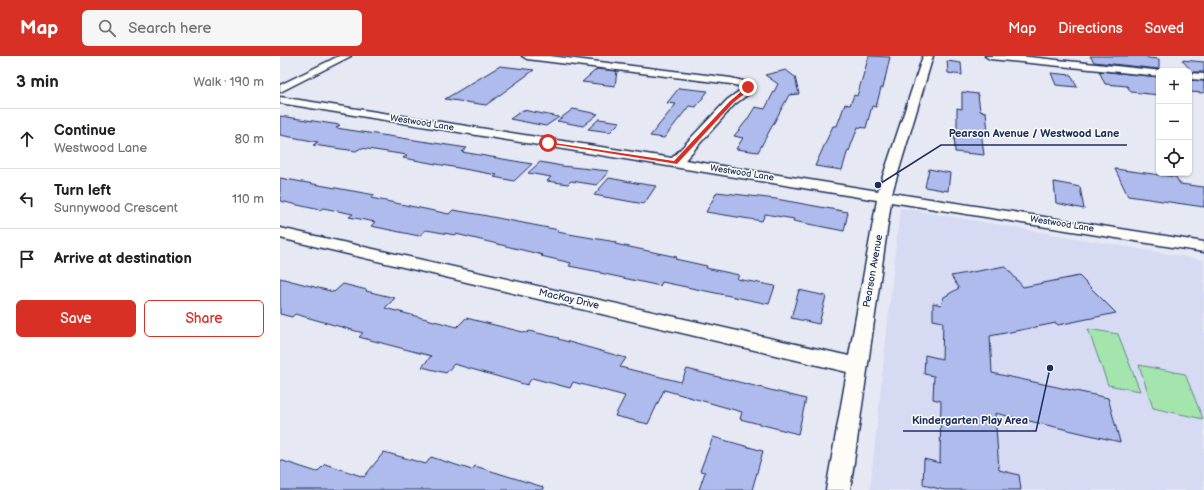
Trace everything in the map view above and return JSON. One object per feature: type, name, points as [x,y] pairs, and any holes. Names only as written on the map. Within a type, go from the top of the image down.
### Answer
[{"type":"street","points":[[280,89],[346,56]]},
{"type":"street","points":[[527,56],[731,81],[747,86],[746,90],[732,102],[675,163]]},
{"type":"street","name":"Pearson Avenue","points":[[838,490],[884,207],[884,196],[928,56]]},
{"type":"street","points":[[990,56],[1156,73]]},
{"type":"street","points":[[1192,76],[1204,77]]},
{"type":"street","name":"Westwood Lane","points":[[280,100],[1204,247]]},
{"type":"street","name":"MacKay Drive","points":[[280,233],[857,366]]},
{"type":"shaded area","points":[[900,208],[1204,260],[1204,490],[870,490]]},
{"type":"green space","points":[[1088,329],[1118,334],[1140,391],[1108,385]]},
{"type":"green space","points":[[1139,365],[1185,374],[1203,419],[1153,408]]},
{"type":"building","points":[[869,56],[890,57],[883,88],[881,88],[876,107],[872,106],[866,128],[858,127],[849,151],[848,150],[842,170],[815,166],[833,126],[837,126],[845,104],[850,105],[854,95],[857,96]]},
{"type":"building","points":[[1090,56],[1146,56],[1148,58],[1159,59],[1159,68],[1156,69],[1094,62]]},
{"type":"building","points":[[1182,60],[1204,62],[1204,72],[1192,72],[1192,68],[1189,68]]},
{"type":"building","points":[[947,61],[961,63],[962,75],[948,73]]},
{"type":"building","points":[[500,66],[534,70],[486,105],[445,99]]},
{"type":"building","points":[[597,69],[617,71],[615,86],[582,82]]},
{"type":"building","points":[[786,70],[795,77],[799,94],[789,95],[758,152],[736,149],[743,138],[734,136],[755,107],[765,109],[778,84],[765,75]]},
{"type":"building","points":[[1099,71],[1156,77],[1156,95],[1131,92],[1127,86],[1105,84]]},
{"type":"building","points":[[1051,73],[1071,75],[1077,87],[1056,85]]},
{"type":"building","points":[[1192,80],[1204,81],[1204,93],[1192,92]]},
{"type":"building","points":[[679,88],[708,91],[696,107],[689,106],[664,138],[650,136],[676,104],[667,103]]},
{"type":"building","points":[[962,92],[978,94],[980,111],[986,112],[988,132],[981,131],[984,155],[955,152],[954,129],[957,130],[957,108],[962,109]]},
{"type":"building","points":[[573,109],[598,114],[583,126],[557,121]]},
{"type":"building","points":[[523,110],[559,117],[546,126],[510,119]]},
{"type":"building","points":[[280,116],[340,125],[336,128],[467,148],[462,152],[532,164],[514,181],[494,177],[497,175],[403,158],[407,155],[361,148],[356,151],[313,145],[318,142],[280,135]]},
{"type":"building","points":[[599,119],[620,122],[610,132],[588,129]]},
{"type":"building","points":[[540,162],[609,171],[597,185],[571,181],[568,184],[547,181],[551,177],[528,173]]},
{"type":"building","points":[[929,169],[950,173],[948,191],[925,187]]},
{"type":"building","points":[[1115,169],[1156,174],[1156,176],[1176,177],[1180,184],[1204,187],[1204,207],[1128,196]]},
{"type":"building","points":[[280,178],[375,195],[371,198],[449,214],[453,210],[559,230],[557,232],[616,242],[615,244],[677,257],[675,259],[707,266],[706,268],[739,275],[737,279],[775,286],[769,304],[662,282],[660,286],[600,273],[569,266],[571,263],[541,256],[543,255],[456,234],[426,230],[419,236],[371,226],[375,222],[349,217],[353,214],[323,208],[320,210],[280,201]]},
{"type":"building","points":[[609,178],[656,186],[644,204],[594,195]]},
{"type":"building","points":[[1054,182],[1080,187],[1084,209],[1056,203]]},
{"type":"building","points":[[717,192],[776,199],[848,212],[844,231],[793,221],[794,219],[765,214],[762,221],[706,212]]},
{"type":"building","points":[[1005,266],[1023,287],[1079,276],[1116,313],[1058,325],[1056,323],[990,336],[992,373],[1108,398],[1120,442],[995,413],[999,470],[1019,475],[1021,490],[944,490],[923,485],[924,459],[940,463],[941,401],[933,399],[934,376],[924,374],[925,355],[942,359],[943,322],[933,320],[933,303],[941,305],[944,297],[959,288],[951,276]]},
{"type":"building","points":[[280,278],[334,292],[343,284],[367,290],[366,291],[395,298],[385,308],[457,327],[466,318],[527,333],[529,331],[559,338],[558,339],[626,358],[620,367],[681,382],[687,369],[806,399],[798,434],[740,419],[742,412],[664,390],[648,424],[615,416],[625,396],[573,382],[570,388],[532,378],[527,385],[454,364],[446,373],[422,367],[431,356],[359,337],[363,333],[295,314],[292,317],[280,314]]},
{"type":"building","points":[[799,290],[826,296],[819,324],[791,318]]},
{"type":"building","points":[[713,437],[763,451],[752,490],[699,490],[705,472],[700,471]]},
{"type":"building","points":[[384,452],[426,464],[431,457],[472,470],[475,466],[543,487],[543,490],[280,490],[280,460],[317,472],[325,464],[364,477]]},
{"type":"place","name":"Pearson Avenue / Westwood Lane","points":[[878,185]]},
{"type":"place","name":"Kindergarten Play Area","points":[[1050,368]]},
{"type":"route","points":[[548,143],[675,163],[748,87]]}]
